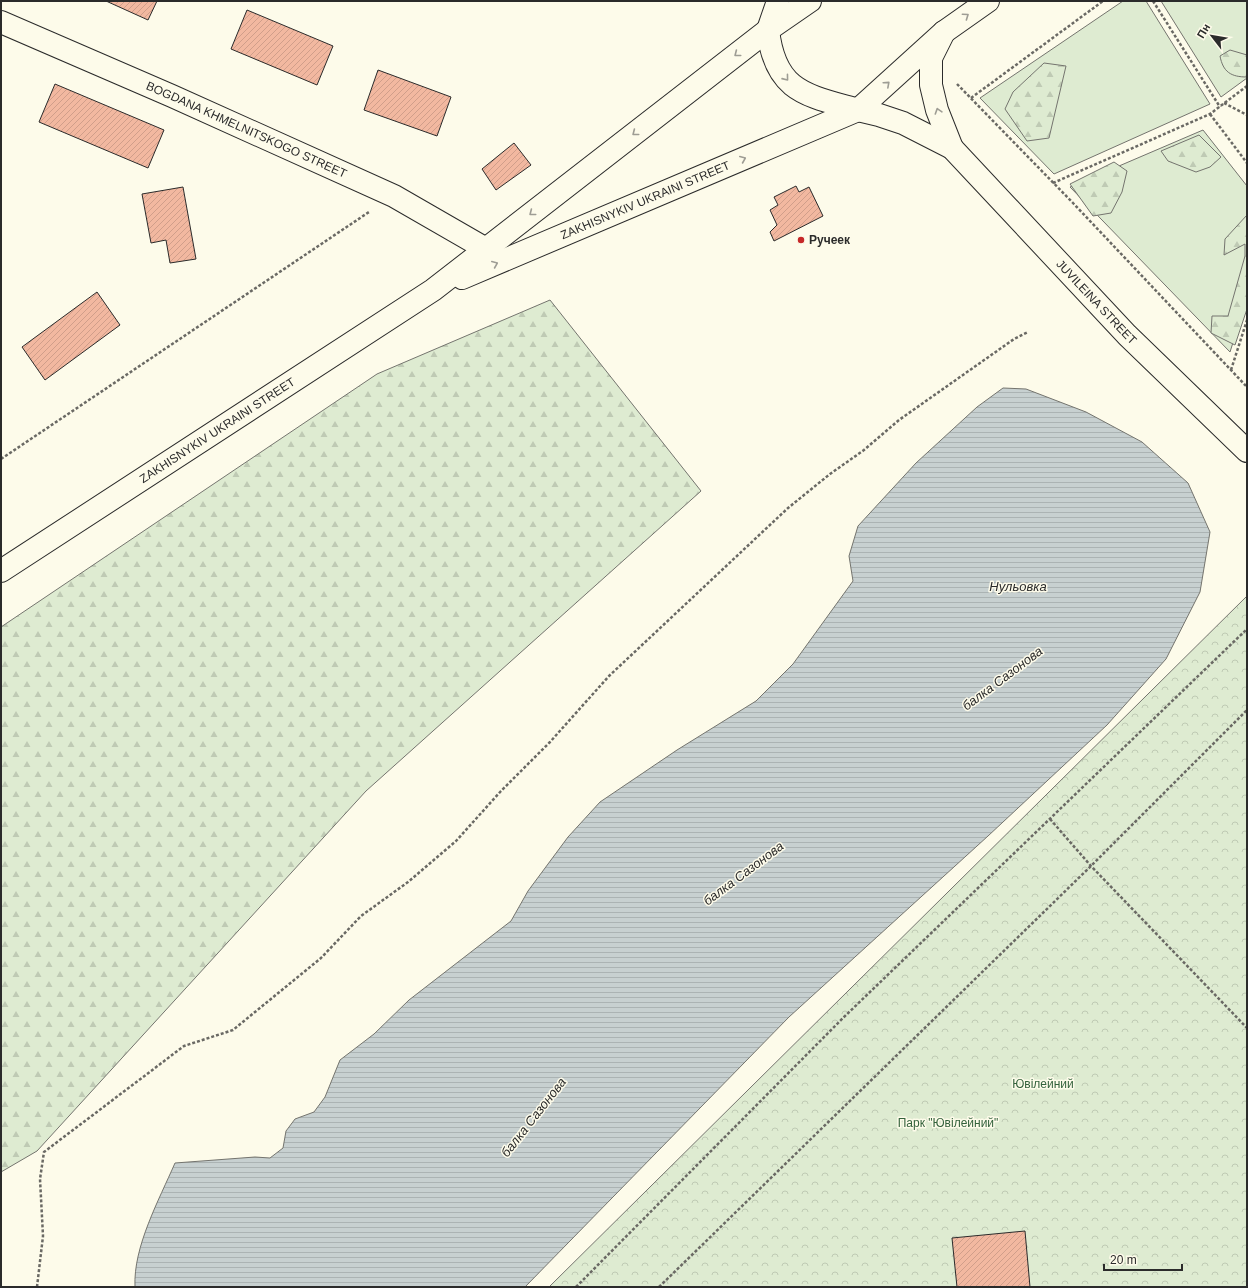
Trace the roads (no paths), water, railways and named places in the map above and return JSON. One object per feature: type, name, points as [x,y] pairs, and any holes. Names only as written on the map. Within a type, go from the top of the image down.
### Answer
[{"type":"main road","points":[[768,30],[778,1]]},
{"type":"main road","name":"ZAKHISNYKIV UKRAINI STREET","points":[[1,571],[433,290],[768,30],[810,1]]},
{"type":"main road","points":[[858,110],[944,32],[988,1]]},
{"type":"main road","name":"BOGDANA KHMELNITSKOGO STREET","points":[[1,22],[172,96],[394,196],[486,249]]},
{"type":"main road","name":"JUVILEINA STREET","points":[[768,30],[770,49],[777,67],[790,83],[806,95],[858,110],[879,114],[952,148],[1127,335],[1245,446]]},
{"type":"main road","name":"JUVILEINA STREET","points":[[944,32],[931,58],[931,85],[937,110],[952,148]]},
{"type":"main road","name":"ZAKHISNYKIV UKRAINI STREET","points":[[433,290],[858,110]]},
{"type":"water","name":"Нульовка","points":[[1003,388],[1026,389],[1086,412],[1142,442],[1188,483],[1210,532],[1200,592],[1166,659],[1107,725],[988,836],[789,1017],[525,1287],[135,1287],[135,1272],[138,1256],[148,1224],[175,1163],[255,1157],[270,1158],[283,1148],[286,1131],[295,1119],[314,1112],[325,1097],[340,1060],[374,1034],[409,1000],[511,921],[528,891],[568,837],[600,802],[677,750],[756,701],[793,664],[853,581],[849,556],[858,526],[916,463],[977,407]]},
{"type":"place","name":"Ручеек","points":[[801,240]]},
{"type":"water label","name":"балка Сазонова","points":[[1002,678]]},
{"type":"water label","name":"балка Сазонова","points":[[743,873]]},
{"type":"water label","name":"балка Сазонова","points":[[533,1117]]},
{"type":"park label","name":"Ювілейний","points":[[1043,1084]]},
{"type":"park label","name":"Парк \"Ювілейний\"","points":[[948,1123]]}]
